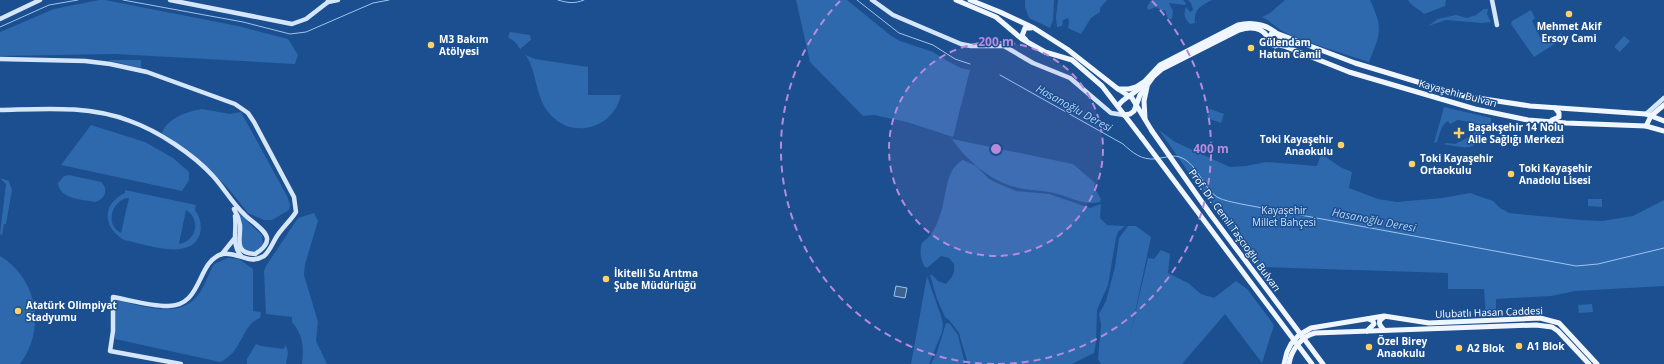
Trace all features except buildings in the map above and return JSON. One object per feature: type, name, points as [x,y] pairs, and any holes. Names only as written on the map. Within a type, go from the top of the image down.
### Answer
[{"type":"main road","points":[[956,0],[996,17],[1018,36],[1045,52],[1072,60],[1097,80],[1124,115],[1132,113],[1147,82]]},
{"type":"main road","points":[[970,0],[1034,28],[1067,49],[1134,100],[1136,105]]},
{"type":"main road","name":"Kayaşehir Bulvarı","points":[[1147,82],[1160,65],[1238,26],[1256,23],[1278,34],[1355,63],[1412,81],[1471,97],[1511,104],[1646,114],[1664,121]]},
{"type":"main road","points":[[1034,28],[1026,28],[1022,34],[1025,40],[1036,47]]},
{"type":"main road","points":[[1118,106],[1124,99],[1129,97],[1167,66],[1239,30],[1244,28],[1261,30],[1268,40],[1271,44],[1278,45],[1281,38],[1278,34],[1272,34],[1269,36],[1268,40]]},
{"type":"main road","name":"Kayaşehir Bulvarı","points":[[1278,45],[1349,72],[1467,106],[1528,120],[1646,126],[1664,131]]},
{"type":"main road","points":[[1118,89],[1133,88],[1147,82]]},
{"type":"main road","points":[[1145,120],[1144,101],[1147,82]]},
{"type":"main road","points":[[1467,106],[1464,103],[1464,98],[1471,97]]},
{"type":"main road","name":"Prof. Dr. Cemil Taşcıoğlu Bulvarı","points":[[1136,105],[1152,131],[1211,214],[1323,364]]},
{"type":"main road","points":[[1646,126],[1651,116],[1664,105]]},
{"type":"main road","points":[[1543,121],[1557,119],[1559,113],[1555,108]]},
{"type":"main road","points":[[1646,114],[1646,126]]},
{"type":"main road","name":"Prof. Dr. Cemil Taşcıoğlu Bulvarı","points":[[1124,115],[1312,364]]},
{"type":"main road","points":[[1664,124],[1664,131]]},
{"type":"main road","points":[[1384,316],[1379,322],[1384,330]]},
{"type":"main road","name":"Ulubatlı Hasan Caddesi","points":[[1284,364],[1291,344],[1305,330],[1384,316],[1429,323],[1546,318],[1558,323],[1568,332],[1597,364]]},
{"type":"main road","points":[[1364,320],[1371,319],[1373,321],[1372,327],[1367,331]]},
{"type":"main road","name":"Ulubatlı Hasan Caddesi","points":[[1289,364],[1293,352],[1298,344],[1312,334],[1384,330],[1545,325],[1558,331],[1589,364]]},
{"type":"street","points":[[0,19],[40,0]]},
{"type":"street","points":[[170,0],[292,24],[306,20],[328,1],[338,0]]},
{"type":"street","points":[[872,0],[894,15],[944,38],[961,44],[971,46],[1004,46],[1033,63],[1070,78],[1113,114],[1124,115]]},
{"type":"street","points":[[1492,0],[1497,25]]},
{"type":"street","points":[[0,59],[70,60],[110,64],[147,72],[242,108],[248,113],[294,197],[296,212],[274,241],[268,252],[263,256],[250,260],[241,256],[222,254]]},
{"type":"street","points":[[1646,114],[1664,98]]},
{"type":"street","points":[[1108,110],[1114,110],[1118,106]]},
{"type":"street","points":[[0,110],[78,109],[111,115],[130,121],[151,131],[185,152],[213,176],[232,202],[254,224],[262,229],[267,238],[274,241]]},
{"type":"street","points":[[232,202],[240,226],[238,243],[244,251],[255,254],[259,252],[266,244],[267,238]]},
{"type":"street","points":[[181,364],[110,351],[113,331],[113,297],[163,306],[178,305],[190,298],[210,262],[222,254],[234,239],[236,231],[234,209]]},
{"type":"street","points":[[234,239],[238,252],[241,256]]},
{"type":"green space","points":[[99,0],[238,26],[288,39],[298,55],[295,64],[115,54],[0,56],[0,32],[54,9]]},
{"type":"green space","points":[[796,0],[847,0],[890,35],[900,41],[933,52],[961,68],[970,70],[953,137],[907,122],[874,115],[863,116],[810,62]]},
{"type":"green space","points":[[1025,0],[1054,0],[1053,20],[1050,28],[1029,18],[1025,7]]},
{"type":"green space","points":[[1058,0],[1107,0],[1100,8],[1100,12],[1091,18],[1081,34],[1068,28],[1068,18],[1063,20],[1062,26],[1057,27],[1056,17]]},
{"type":"green space","points":[[1151,0],[1183,0],[1186,3],[1185,5],[1169,3],[1173,11],[1172,19],[1168,19],[1165,10],[1162,11],[1156,7],[1148,10],[1147,7]]},
{"type":"green space","points":[[1188,0],[1212,0],[1199,8],[1196,14],[1195,23],[1190,24],[1185,15],[1186,7],[1190,12],[1193,10],[1191,3]]},
{"type":"green space","points":[[1285,0],[1370,0],[1377,18],[1379,31],[1369,62],[1288,34],[1262,17],[1270,13]]},
{"type":"green space","points":[[1408,0],[1446,0],[1445,6],[1424,14]]},
{"type":"green space","points":[[1484,9],[1488,9],[1487,14],[1491,22],[1482,23],[1446,20],[1428,26],[1438,19],[1456,15],[1467,18],[1476,15]]},
{"type":"green space","points":[[1531,10],[1535,18],[1532,21],[1543,43],[1561,33],[1564,38],[1534,57],[1511,24],[1512,21]]},
{"type":"green space","points":[[510,32],[530,35],[531,40],[520,49],[515,42],[508,37]]},
{"type":"green space","points":[[1624,36],[1630,41],[1620,52],[1614,47]]},
{"type":"green space","points":[[525,55],[535,59],[588,67],[588,95],[621,95],[616,107],[609,117],[599,124],[588,128],[577,128],[565,125],[555,119],[546,109],[540,96],[531,66]]},
{"type":"green space","points":[[141,60],[141,68],[110,61]]},
{"type":"green space","points":[[1444,107],[1491,118],[1491,122],[1481,138],[1473,146],[1462,147],[1443,144],[1455,144],[1473,135],[1474,131],[1470,122],[1458,120],[1450,124],[1448,121],[1445,123],[1437,142],[1434,143]]},
{"type":"green space","points":[[202,109],[230,114],[241,112],[287,196],[290,205],[289,210],[272,220],[264,220],[248,213],[228,188],[203,163],[188,150],[162,133],[164,128],[178,116]]},
{"type":"green space","points":[[1210,109],[1224,114],[1221,123],[1207,118]]},
{"type":"green space","points":[[91,125],[145,142],[173,158],[189,172],[189,180],[182,191],[61,165]]},
{"type":"green space","name":"Kayaşehir Millet Bahçesi","points":[[1159,130],[1175,142],[1230,167],[1246,166],[1266,162],[1317,166],[1321,154],[1342,168],[1352,172],[1349,188],[1378,199],[1397,202],[1442,198],[1470,193],[1493,201],[1500,208],[1509,213],[1602,221],[1633,216],[1664,200],[1664,286],[1575,291],[1551,296],[1496,299],[1496,315],[1486,316],[1484,289],[1448,289],[1448,273],[1261,267],[1253,264]]},
{"type":"green space","points":[[952,139],[1073,164],[1095,183],[1094,187],[1101,199],[1100,202],[1089,203],[1058,194],[1020,188],[1006,184],[980,169],[964,155]]},
{"type":"green space","points":[[963,160],[976,166],[989,179],[1016,191],[1049,194],[1090,208],[1101,204],[1100,218],[1107,225],[1125,226],[1118,232],[1116,238],[1108,285],[1097,310],[1096,342],[1094,353],[1072,364],[968,364],[959,333],[945,317],[937,299],[930,275],[938,281],[946,284],[953,273],[954,264],[949,258],[941,256],[927,268],[922,262],[921,256],[922,243],[930,235],[938,220],[952,170]]},
{"type":"green space","points":[[69,175],[101,182],[105,188],[105,194],[101,199],[95,202],[67,196],[60,189],[58,183],[64,176]]},
{"type":"green space","points":[[0,178],[9,181],[12,190],[6,224],[4,224],[2,235],[0,234],[6,184]]},
{"type":"green space","points":[[125,190],[196,205],[195,210],[201,224],[200,234],[195,242],[187,247],[178,249],[166,249],[124,240],[112,229],[108,216],[112,203],[125,193]],"holes":[[[126,198],[129,198],[121,233],[113,225],[112,214],[117,204]],[[186,210],[194,219],[195,229],[190,239],[179,244]]]},
{"type":"green space","points":[[1588,199],[1602,199],[1602,207],[1588,206]]},
{"type":"green space","points":[[237,209],[262,235],[263,245],[256,251],[248,252],[241,245],[241,220]]},
{"type":"green space","points":[[314,213],[318,221],[305,264],[304,275],[318,322],[316,341],[327,364],[302,364],[303,352],[301,337],[292,322],[292,317],[266,314],[264,271],[266,266],[298,218]]},
{"type":"green space","points":[[1128,226],[1136,226],[1151,237],[1130,336],[1148,258],[1154,259],[1161,250],[1170,254],[1168,273],[1188,283],[1201,294],[1214,298],[1236,281],[1247,289],[1274,325],[1262,363],[1225,314],[1182,364],[1101,364],[1098,359],[1101,325],[1099,314],[1106,301],[1115,267],[1119,238]]},
{"type":"green space","name":"Atatürk Olimpiyat Stadyumu","points":[[0,256],[13,266],[23,278],[30,291],[34,306],[35,321],[33,336],[28,350],[20,364],[0,364]]},
{"type":"green space","points":[[228,258],[239,259],[253,269],[253,311],[261,312],[260,318],[249,326],[238,346],[228,358],[220,362],[115,339],[115,300],[160,309],[181,307],[191,302],[199,294],[214,264]]},
{"type":"green space","points":[[927,276],[942,319],[942,332],[929,364],[911,364]]},
{"type":"green space","points":[[1592,304],[1593,312],[1579,313],[1578,305]]},
{"type":"green space","points":[[946,323],[950,324],[958,335],[965,364],[931,364],[937,352]]},
{"type":"green space","points":[[256,344],[284,349],[285,345],[288,352],[286,364],[247,364],[247,359]]},
{"type":"shaded area","points":[[896,286],[907,288],[905,298],[894,296]]},
{"type":"waterway","name":"Hasanoğlu Deresi","points":[[0,27],[49,5],[78,0]]},
{"type":"waterway","name":"Hasanoğlu Deresi","points":[[123,0],[243,22],[290,34],[306,32],[373,3],[389,0]]},
{"type":"waterway","name":"Hasanoğlu Deresi","points":[[558,0],[571,3],[584,0]]},
{"type":"waterway","name":"Hasanoğlu Deresi","points":[[857,0],[899,33],[933,45],[955,59],[970,64]]},
{"type":"waterway","name":"Hasanoğlu Deresi","points":[[1000,75],[1123,144],[1141,157],[1155,159]]},
{"type":"waterway","name":"Hasanoğlu Deresi","points":[[1172,156],[1180,157],[1192,165],[1211,192],[1217,197],[1241,204],[1576,266],[1598,264],[1664,248]]},
{"type":"waterway","name":"Hasanoğlu Deresi","points":[[1160,158],[1167,157]]},
{"type":"place","name":"Mehmet Akif Ersoy Cami","points":[[1569,14]]},
{"type":"place","name":"M3 Bakım Atölyesi","points":[[431,45]]},
{"type":"place","name":"Gülendam Hatun Camii","points":[[1251,48]]},
{"type":"place","name":"Başakşehir 14 Nolu Aile Sağlığı Merkezi","points":[[1459,133]]},
{"type":"place","name":"Toki Kayaşehir Anaokulu","points":[[1341,145]]},
{"type":"place","name":"Toki Kayaşehir Ortaokulu","points":[[1412,164]]},
{"type":"place","name":"Toki Kayaşehir Anadolu Lisesi","points":[[1511,174]]},
{"type":"place","name":"İkitelli Su Arıtma Şube Müdürlüğü","points":[[606,279]]},
{"type":"place","name":"Atatürk Olimpiyat Stadyumu","points":[[18,311]]},
{"type":"place","name":"A1 Blok","points":[[1519,346]]},
{"type":"place","name":"Özel Birey Anaokulu","points":[[1369,347]]},
{"type":"place","name":"A2 Blok","points":[[1459,348]]}]
